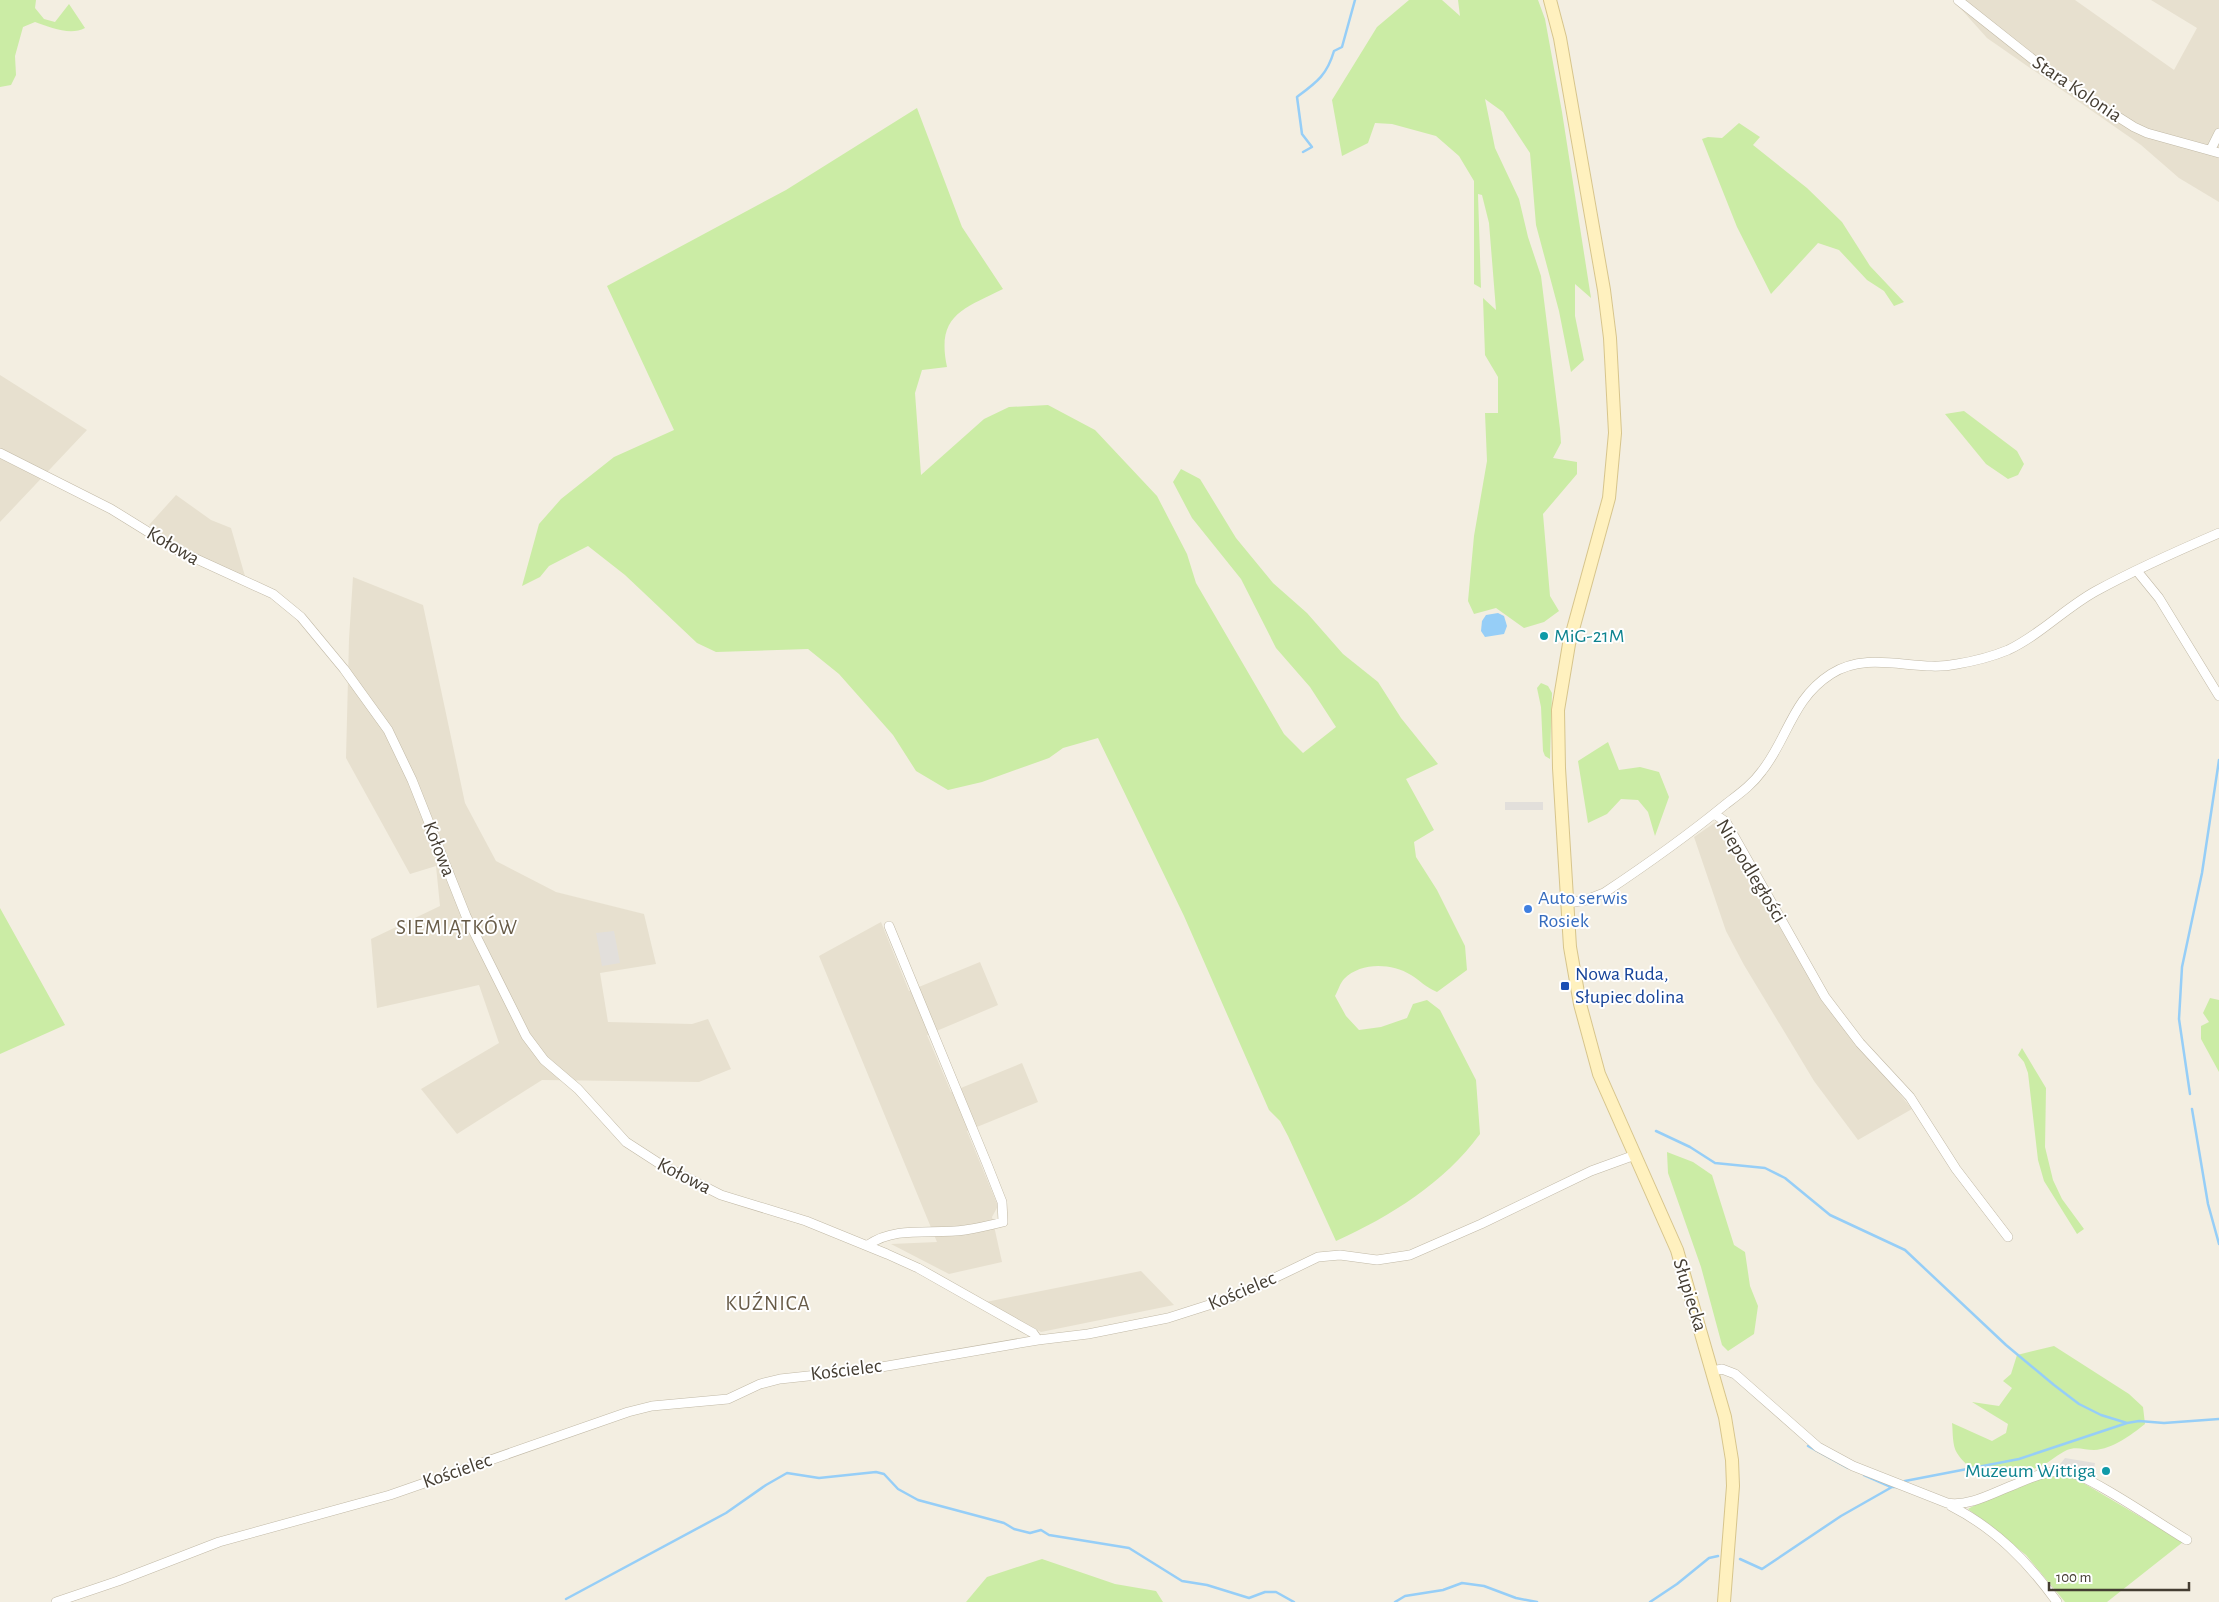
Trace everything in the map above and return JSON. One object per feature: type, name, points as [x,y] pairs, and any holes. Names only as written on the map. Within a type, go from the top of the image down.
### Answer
[{"type":"main road","name":"Słupiecka","points":[[1550,0],[1560,39],[1604,290],[1610,338],[1615,433],[1609,498],[1569,644],[1558,710],[1559,768],[1570,947],[1580,1004],[1599,1074],[1677,1250],[1725,1417],[1732,1460],[1733,1486],[1724,1602]]},
{"type":"street","name":"Stara Kolonia","points":[[1958,0],[2055,77],[2134,127],[2147,133],[2215,151]]},
{"type":"street","points":[[2215,151],[2219,133]]},
{"type":"street","name":"Kołowa","points":[[0,453],[111,509],[179,551],[273,594],[301,617],[347,673],[388,730],[412,780],[458,899],[526,1036],[544,1060],[578,1089],[622,1138],[660,1164],[721,1195],[806,1221],[868,1245],[925,1272],[1032,1333],[1038,1340]]},
{"type":"street","name":"Niepodległości","points":[[2008,1237],[1956,1169],[1910,1096],[1839,1018],[1780,921],[1726,822],[1716,815],[1763,771],[1796,710],[1816,684],[1833,672],[1869,662],[1948,666],[1983,659],[2009,649],[2095,592],[2162,557],[2219,533]]},
{"type":"street","points":[[2137,571],[2159,598],[2219,696]]},
{"type":"street","points":[[1568,903],[1586,900],[1604,893],[1716,815]]},
{"type":"street","points":[[868,1245],[879,1237],[891,1234],[965,1230],[1003,1222],[1002,1202],[988,1164],[889,926]]},
{"type":"street","name":"Kościelec","points":[[56,1602],[118,1581],[219,1542],[390,1495],[628,1412],[652,1406],[728,1399],[760,1384],[780,1378],[864,1370],[1038,1340],[1128,1327],[1203,1308],[1237,1296],[1318,1257],[1340,1255],[1377,1260],[1410,1255],[1482,1224],[1591,1172],[1635,1155]]},
{"type":"street","points":[[1713,1371],[1722,1369],[1735,1374],[1799,1431],[1835,1457],[1947,1503],[1976,1520],[2004,1541],[2040,1577],[2057,1602]]},
{"type":"street","points":[[1947,1503],[1958,1505],[1970,1502],[2024,1480],[2056,1471],[2066,1471],[2075,1473],[2187,1540]]},
{"type":"shaded area","points":[[1953,0],[2075,0],[2174,70],[2197,28],[2151,0],[2219,0],[2219,202],[2179,178],[2141,145],[1987,38]]},
{"type":"shaded area","points":[[0,375],[87,430],[0,522]]},
{"type":"shaded area","points":[[176,495],[211,520],[231,528],[245,576],[200,560],[149,525]]},
{"type":"shaded area","points":[[353,577],[423,605],[465,803],[496,861],[556,892],[644,914],[656,964],[600,973],[608,1022],[692,1024],[708,1019],[731,1069],[699,1082],[542,1080],[457,1134],[421,1089],[499,1043],[479,985],[377,1008],[371,939],[440,906],[436,866],[410,874],[346,758],[349,639]]},
{"type":"shaded area","points":[[1505,802],[1543,802],[1543,810],[1505,810]]},
{"type":"shaded area","points":[[1717,821],[1823,1000],[1912,1109],[1858,1140],[1814,1081],[1744,965],[1726,931],[1694,837]]},
{"type":"shaded area","points":[[881,922],[909,991],[980,962],[998,1005],[927,1035],[951,1092],[1022,1063],[1038,1102],[967,1131],[998,1206],[992,1217],[1002,1262],[949,1274],[891,1244],[937,1242],[819,956]]},
{"type":"shaded area","points":[[614,931],[620,963],[602,966],[596,933]]},
{"type":"shaded area","points":[[1141,1271],[1174,1305],[1041,1332],[986,1302]]},
{"type":"shaded area","points":[[2065,1458],[2095,1463],[2092,1479],[2057,1468]]},
{"type":"green space","points":[[0,0],[36,0],[35,8],[44,19],[55,22],[69,4],[85,28],[67,31],[35,22],[23,27],[15,56],[16,75],[11,85],[0,87]]},
{"type":"green space","points":[[1409,0],[1442,0],[1460,16],[1458,0],[1538,0],[1545,19],[1562,112],[1591,298],[1575,284],[1575,316],[1584,360],[1571,372],[1559,311],[1536,225],[1530,153],[1503,112],[1485,99],[1495,148],[1519,199],[1528,237],[1541,276],[1561,443],[1553,458],[1577,462],[1577,474],[1543,514],[1550,596],[1559,611],[1544,622],[1524,628],[1496,608],[1474,614],[1468,601],[1474,536],[1487,461],[1485,413],[1498,413],[1498,377],[1485,355],[1483,298],[1496,310],[1489,223],[1482,195],[1478,194],[1481,288],[1474,284],[1474,181],[1459,156],[1436,136],[1392,124],[1375,123],[1368,143],[1342,156],[1332,100],[1377,27]]},
{"type":"green space","points":[[917,108],[962,227],[1003,289],[965,309],[949,325],[945,336],[947,367],[922,370],[915,393],[921,475],[984,419],[1009,407],[1048,405],[1095,430],[1157,496],[1187,554],[1196,583],[1284,734],[1303,753],[1336,727],[1310,687],[1276,648],[1241,579],[1192,518],[1173,482],[1181,469],[1200,479],[1236,538],[1273,583],[1307,613],[1343,654],[1378,682],[1401,718],[1438,764],[1406,779],[1434,830],[1414,842],[1416,857],[1437,890],[1465,946],[1467,970],[1437,992],[1403,971],[1376,966],[1367,967],[1351,973],[1344,979],[1335,996],[1346,1016],[1359,1030],[1381,1027],[1407,1018],[1413,1004],[1427,1000],[1440,1010],[1476,1080],[1480,1134],[1466,1152],[1433,1183],[1377,1221],[1336,1241],[1288,1136],[1280,1121],[1269,1110],[1184,916],[1098,738],[1063,748],[1049,758],[982,782],[948,790],[916,771],[893,735],[839,674],[808,649],[716,652],[697,643],[625,575],[588,546],[549,566],[540,577],[522,586],[539,524],[561,499],[614,457],[674,430],[607,286],[786,190]]},
{"type":"green space","points":[[1739,123],[1760,137],[1753,145],[1807,188],[1842,222],[1870,266],[1904,302],[1894,306],[1884,291],[1867,280],[1839,250],[1818,243],[1771,294],[1737,227],[1702,139],[1708,137],[1722,138]]},
{"type":"green space","points":[[1964,411],[2017,451],[2024,464],[2018,475],[2008,479],[1986,464],[1945,414]]},
{"type":"green space","points":[[1541,683],[1548,686],[1552,693],[1550,759],[1545,756],[1543,751],[1541,707],[1537,688]]},
{"type":"green space","points":[[1608,742],[1619,770],[1640,767],[1659,772],[1669,797],[1655,836],[1648,812],[1638,800],[1621,799],[1607,814],[1588,823],[1578,761]]},
{"type":"green space","points":[[0,908],[65,1025],[0,1054]]},
{"type":"green space","points":[[2210,998],[2219,1000],[2219,1072],[2201,1039],[2201,1026],[2209,1022],[2203,1013]]},
{"type":"green space","points":[[2022,1048],[2046,1088],[2045,1147],[2053,1180],[2062,1199],[2084,1229],[2077,1234],[2044,1181],[2038,1160],[2028,1073],[2024,1062],[2018,1055]]},
{"type":"green space","points":[[1667,1152],[1693,1162],[1712,1175],[1734,1245],[1745,1252],[1750,1286],[1758,1306],[1754,1334],[1728,1351],[1722,1345],[1701,1267],[1668,1173]]},
{"type":"green space","points":[[2054,1346],[2129,1394],[2143,1407],[2145,1424],[2128,1437],[2108,1447],[2094,1450],[2070,1449],[2041,1466],[2019,1473],[1996,1475],[1985,1473],[1965,1463],[1955,1450],[1952,1423],[1992,1441],[2006,1433],[2008,1424],[1972,1402],[1999,1406],[2012,1388],[2003,1381],[2011,1374],[2017,1355]]},
{"type":"green space","points":[[2058,1476],[2070,1477],[2085,1484],[2183,1542],[2107,1602],[2065,1602],[2026,1555],[1968,1509],[2011,1489]]},
{"type":"green space","points":[[1042,1559],[1115,1584],[1156,1591],[1163,1602],[966,1602],[987,1577]]},
{"type":"water","points":[[1498,613],[1504,616],[1507,626],[1504,634],[1485,637],[1481,631],[1482,621],[1486,615]]},
{"type":"waterway","points":[[1303,152],[1312,147],[1302,134],[1297,97],[1320,77],[1328,66],[1334,51],[1342,47],[1355,0]]},
{"type":"waterway","points":[[2190,1094],[2179,1019],[2182,967],[2202,873],[2219,760]]},
{"type":"waterway","points":[[2192,1109],[2208,1204],[2219,1244]]},
{"type":"waterway","points":[[1656,1131],[1690,1147],[1715,1163],[1765,1168],[1785,1178],[1830,1215],[1905,1250],[2006,1345],[2054,1385],[2079,1404],[2101,1415],[2127,1423]]},
{"type":"waterway","points":[[1905,1481],[2019,1459],[2127,1423],[2139,1421],[2164,1423],[2219,1419]]},
{"type":"waterway","points":[[1808,1446],[1848,1468]]},
{"type":"waterway","points":[[566,1599],[726,1513],[787,1473],[819,1478],[876,1472],[884,1474],[898,1489],[918,1500],[1004,1523],[1014,1529],[1030,1533],[1041,1530],[1049,1535],[1129,1548],[1182,1581],[1207,1585],[1249,1598],[1265,1592],[1276,1592],[1294,1602]]},
{"type":"waterway","points":[[1864,1475],[1891,1487]]},
{"type":"waterway","points":[[1740,1559],[1762,1569],[1841,1516],[1892,1487],[1897,1487]]},
{"type":"waterway","points":[[1650,1602],[1677,1584],[1709,1558],[1718,1556]]},
{"type":"waterway","points":[[1395,1602],[1405,1596],[1443,1590],[1462,1583],[1484,1586],[1516,1598],[1537,1602]]},
{"type":"place","name":"MiG-21M","points":[[1544,636]]},
{"type":"place","name":"Auto serwis Rosiek","points":[[1528,909]]},
{"type":"place","name":"Nowa Ruda, Słupiec dolina","points":[[1565,986]]},
{"type":"place","name":"Muzeum Wittiga","points":[[2106,1471]]},
{"type":"district","name":"SIEMIĄTKÓW","points":[[457,927]]},
{"type":"district","name":"KUŹNICA","points":[[768,1303]]}]
